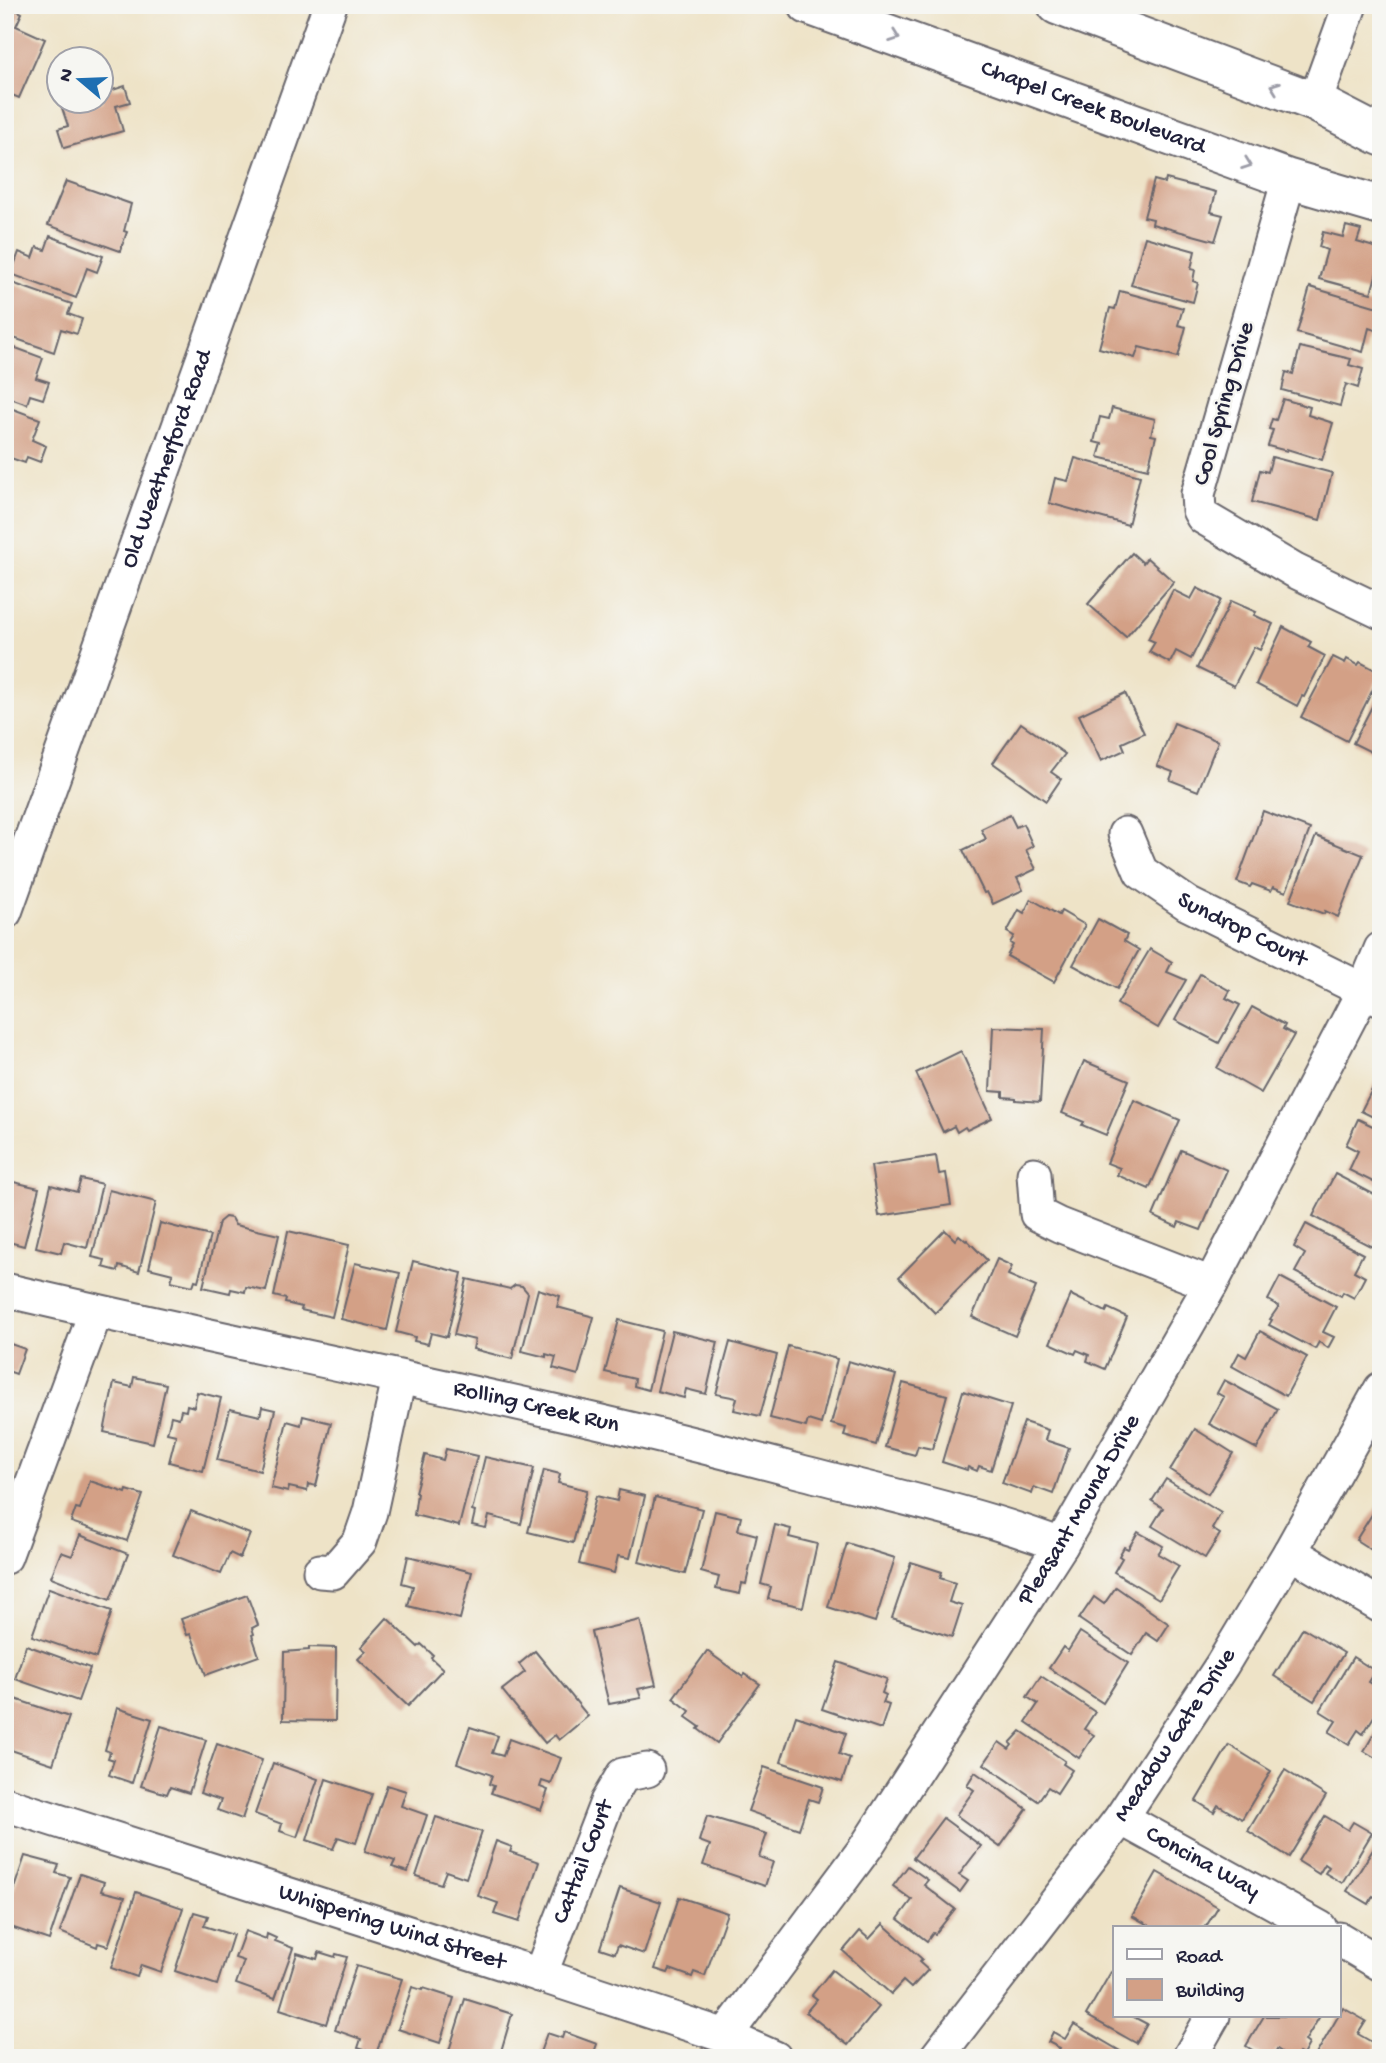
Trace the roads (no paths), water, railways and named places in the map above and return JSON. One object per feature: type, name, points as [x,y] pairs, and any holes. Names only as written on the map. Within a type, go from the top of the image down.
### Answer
[{"type":"main road","name":"Chapel Creek Boulevard","points":[[808,5],[1289,179],[1381,206]]},
{"type":"main road","points":[[1057,5],[1315,102],[1381,136]]},
{"type":"street","name":"Old Weatherford Road","points":[[5,912],[330,5]]},
{"type":"street","points":[[1315,102],[1350,5]]},
{"type":"street","name":"Cool Spring Drive","points":[[1289,179],[1198,494],[1199,510],[1203,517],[1295,571],[1381,612]]},
{"type":"street","name":"Sundrop Court","points":[[1125,834],[1141,872],[1188,904],[1373,995]]},
{"type":"street","name":"Pleasant Mound Drive","points":[[725,2036],[866,1847],[1061,1545],[1373,995],[1381,949]]},
{"type":"street","points":[[1034,1174],[1037,1214],[1211,1284]]},
{"type":"street","name":"Rolling Creek Run","points":[[5,1290],[594,1420],[748,1457],[1016,1528],[1061,1545]]},
{"type":"street","points":[[5,1557],[96,1311]]},
{"type":"street","points":[[320,1571],[333,1572],[360,1541],[370,1511],[399,1378]]},
{"type":"street","name":"Meadow Gate Drive","points":[[936,2058],[1121,1818],[1222,1665],[1290,1552],[1381,1389]]},
{"type":"street","points":[[1290,1552],[1381,1606]]},
{"type":"street","name":"Cattail Court","points":[[540,1975],[607,1802],[623,1775],[647,1770]]},
{"type":"street","name":"Whispering Wind Street","points":[[5,1804],[725,2036],[775,2058]]},
{"type":"street","name":"Concina Way","points":[[1121,1818],[1270,1916],[1312,1926]]},
{"type":"street","points":[[1340,1940],[1381,1964]]},
{"type":"street","points":[[1189,2058],[1212,2018]]}]
